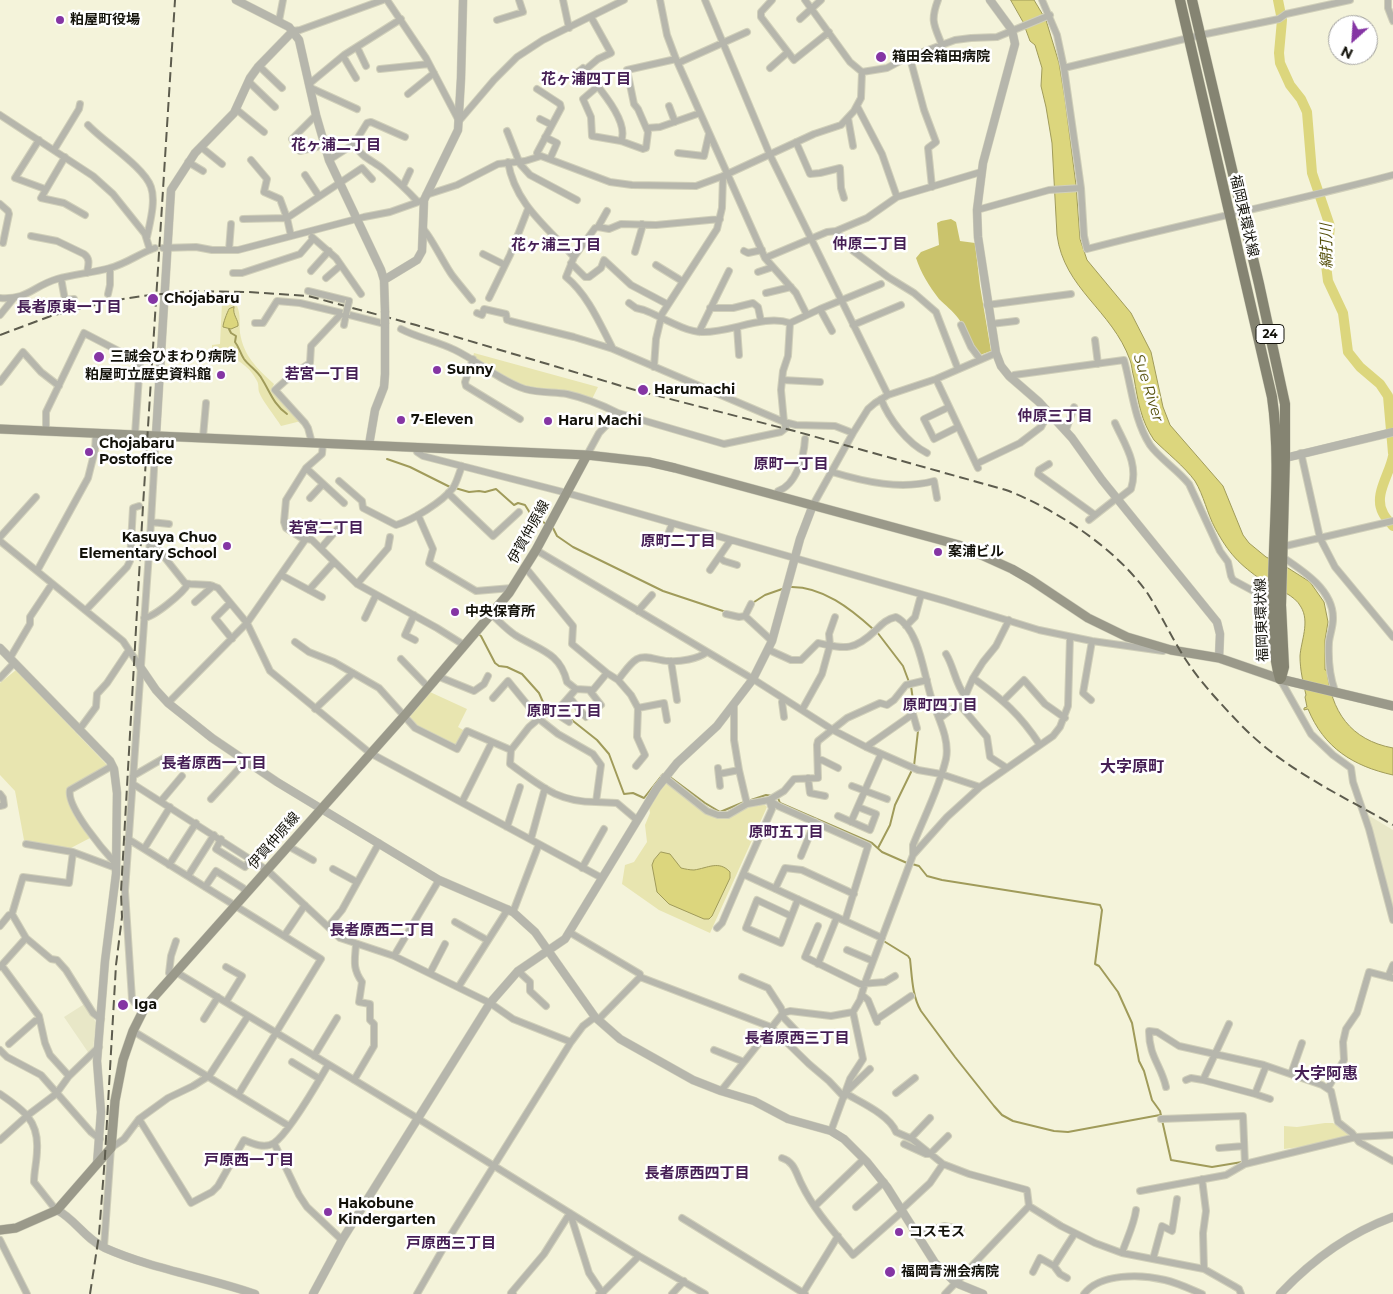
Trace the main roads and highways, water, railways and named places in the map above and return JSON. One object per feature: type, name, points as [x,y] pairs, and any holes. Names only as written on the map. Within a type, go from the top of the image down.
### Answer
[{"type":"main road","name":"福岡東環状線","points":[[1180,0],[1272,397],[1281,459]]},
{"type":"main road","name":"福岡東環状線","points":[[1192,0],[1285,404],[1278,555],[1284,667],[1280,679]]},
{"type":"main road","points":[[0,429],[46,432],[156,434],[586,455],[649,462],[959,545],[1031,580],[1126,641],[1219,658],[1280,679],[1393,706]]},
{"type":"main road","name":"伊賀仲原線","points":[[0,1230],[16,1228],[56,1210],[111,1148],[123,1060],[132,1030],[145,1007],[405,715],[512,588],[536,550],[586,455]]},
{"type":"main road","name":"福岡東環状線","points":[[1278,555],[1273,595],[1273,628],[1276,665],[1280,679]]},
{"type":"water","name":"Sue River","points":[[1011,0],[1034,0],[1046,20],[1059,63],[1076,185],[1080,239],[1087,260],[1131,313],[1151,352],[1163,407],[1170,425],[1223,486],[1243,535],[1249,543],[1266,557],[1310,582],[1324,602],[1328,622],[1325,640],[1325,670],[1327,670],[1329,685],[1338,711],[1354,731],[1378,744],[1393,748],[1393,775],[1365,766],[1331,745],[1322,734],[1308,709],[1304,710],[1307,707],[1300,656],[1305,619],[1301,607],[1295,599],[1266,583],[1264,590],[1263,581],[1241,564],[1225,545],[1212,522],[1195,481],[1154,440],[1146,426],[1137,395],[1131,362],[1122,342],[1078,285],[1061,254],[1057,235],[1052,143],[1041,86],[1042,68],[1035,45],[1030,41],[1023,22]]},
{"type":"water","points":[[234,307],[238,326],[231,329],[223,327],[229,309]]},
{"type":"water","points":[[661,852],[670,854],[681,868],[694,870],[722,866],[730,872],[730,878],[709,919],[704,919],[669,904],[657,892],[652,865]]},
{"type":"waterway","name":"綿打川","points":[[1278,0],[1282,20],[1280,63],[1290,85],[1301,99],[1307,112],[1312,173],[1330,226],[1326,265],[1328,281],[1343,313],[1348,352],[1360,367],[1380,384],[1388,396],[1393,453]]},
{"type":"waterway","points":[[229,329],[236,336],[235,342],[244,359],[260,376],[275,402],[287,414]]},
{"type":"waterway","name":"綿打川","points":[[1393,456],[1380,499],[1380,506],[1384,515],[1393,526]]},
{"type":"waterway","points":[[387,459],[410,467],[450,487]]},
{"type":"waterway","points":[[455,488],[469,492],[485,492],[496,489],[514,505],[518,503],[525,505],[530,513],[546,524]]},
{"type":"waterway","points":[[553,528],[557,536],[573,547],[663,591],[726,612]]},
{"type":"waterway","points":[[790,587],[813,590],[835,600],[873,629]]},
{"type":"waterway","points":[[751,604],[765,595],[785,588]]},
{"type":"waterway","points":[[877,632],[903,666],[909,682]]},
{"type":"waterway","points":[[478,634],[481,636],[495,663],[522,674],[539,693],[543,702],[568,717],[597,740],[609,754],[624,794],[633,793],[644,798],[663,774],[666,775]]},
{"type":"waterway","points":[[911,686],[915,714]]},
{"type":"waterway","points":[[914,766],[918,731]]},
{"type":"waterway","points":[[878,848],[890,825],[895,805],[912,770]]},
{"type":"waterway","points":[[670,777],[720,812],[744,802]]},
{"type":"waterway","points":[[751,800],[766,795],[773,796]]},
{"type":"waterway","points":[[778,798],[780,803],[872,843],[882,852],[907,863]]},
{"type":"waterway","points":[[912,864],[919,866],[927,876],[942,880],[1100,905],[1102,910],[1095,964],[1099,966],[1118,992],[1132,1023],[1139,1061],[1144,1071],[1152,1100],[1160,1111],[1171,1160],[1212,1167],[1242,1162]]},
{"type":"waterway","points":[[882,940],[908,956],[914,992],[921,1011],[1002,1115],[1013,1121],[1054,1131],[1068,1132],[1160,1115]]},
{"type":"railway","points":[[90,1294],[99,1235],[116,965],[122,917],[121,892],[143,506],[175,0]]},
{"type":"railway","points":[[0,335],[51,316],[111,301],[142,296],[192,291],[308,296],[416,325],[635,390],[798,432],[1006,490],[1065,519],[1103,546],[1120,561],[1148,594],[1193,671],[1212,694],[1256,739],[1312,780],[1393,825]]},
{"type":"place","name":"粕屋町役場","points":[[60,20]]},
{"type":"place","name":"箱田会箱田病院","points":[[881,57]]},
{"type":"place","name":"Chojabaru","points":[[153,299]]},
{"type":"place","name":"三誠会ひまわり病院","points":[[99,357]]},
{"type":"place","name":"Sunny","points":[[437,370]]},
{"type":"place","name":"粕屋町立歴史資料館","points":[[221,375]]},
{"type":"place","name":"Harumachi","points":[[643,390]]},
{"type":"place","name":"7-Eleven","points":[[401,420]]},
{"type":"place","name":"Haru Machi","points":[[548,421]]},
{"type":"place","name":"Chojabaru Postoffice","points":[[89,452]]},
{"type":"place","name":"Kasuya Chuo Elementary School","points":[[227,546]]},
{"type":"place","name":"案浦ビル","points":[[938,552]]},
{"type":"place","name":"中央保育所","points":[[455,612]]},
{"type":"place","name":"Iga","points":[[123,1005]]},
{"type":"place","name":"Hakobune Kindergarten","points":[[328,1212]]},
{"type":"place","name":"コスモス","points":[[899,1232]]},
{"type":"place","name":"福岡青洲会病院","points":[[890,1272]]},
{"type":"district","name":"花ヶ浦四丁目","points":[[586,80]]},
{"type":"district","name":"花ヶ浦二丁目","points":[[336,146]]},
{"type":"district","name":"仲原二丁目","points":[[870,245]]},
{"type":"district","name":"花ヶ浦三丁目","points":[[556,246]]},
{"type":"district","name":"長者原東一丁目","points":[[69,308]]},
{"type":"district","name":"若宮一丁目","points":[[322,375]]},
{"type":"district","name":"仲原三丁目","points":[[1055,417]]},
{"type":"district","name":"原町一丁目","points":[[791,465]]},
{"type":"district","name":"若宮二丁目","points":[[326,529]]},
{"type":"district","name":"原町二丁目","points":[[678,542]]},
{"type":"district","name":"原町四丁目","points":[[940,706]]},
{"type":"district","name":"原町三丁目","points":[[564,712]]},
{"type":"district","name":"長者原西一丁目","points":[[214,764]]},
{"type":"district","name":"大字原町","points":[[1132,767]]},
{"type":"district","name":"原町五丁目","points":[[786,833]]},
{"type":"district","name":"長者原西二丁目","points":[[382,931]]},
{"type":"district","name":"長者原西三丁目","points":[[797,1039]]},
{"type":"district","name":"大字阿惠","points":[[1326,1074]]},
{"type":"district","name":"戸原西一丁目","points":[[249,1161]]},
{"type":"district","name":"長者原西四丁目","points":[[697,1174]]},
{"type":"district","name":"戸原西三丁目","points":[[451,1244]]}]
